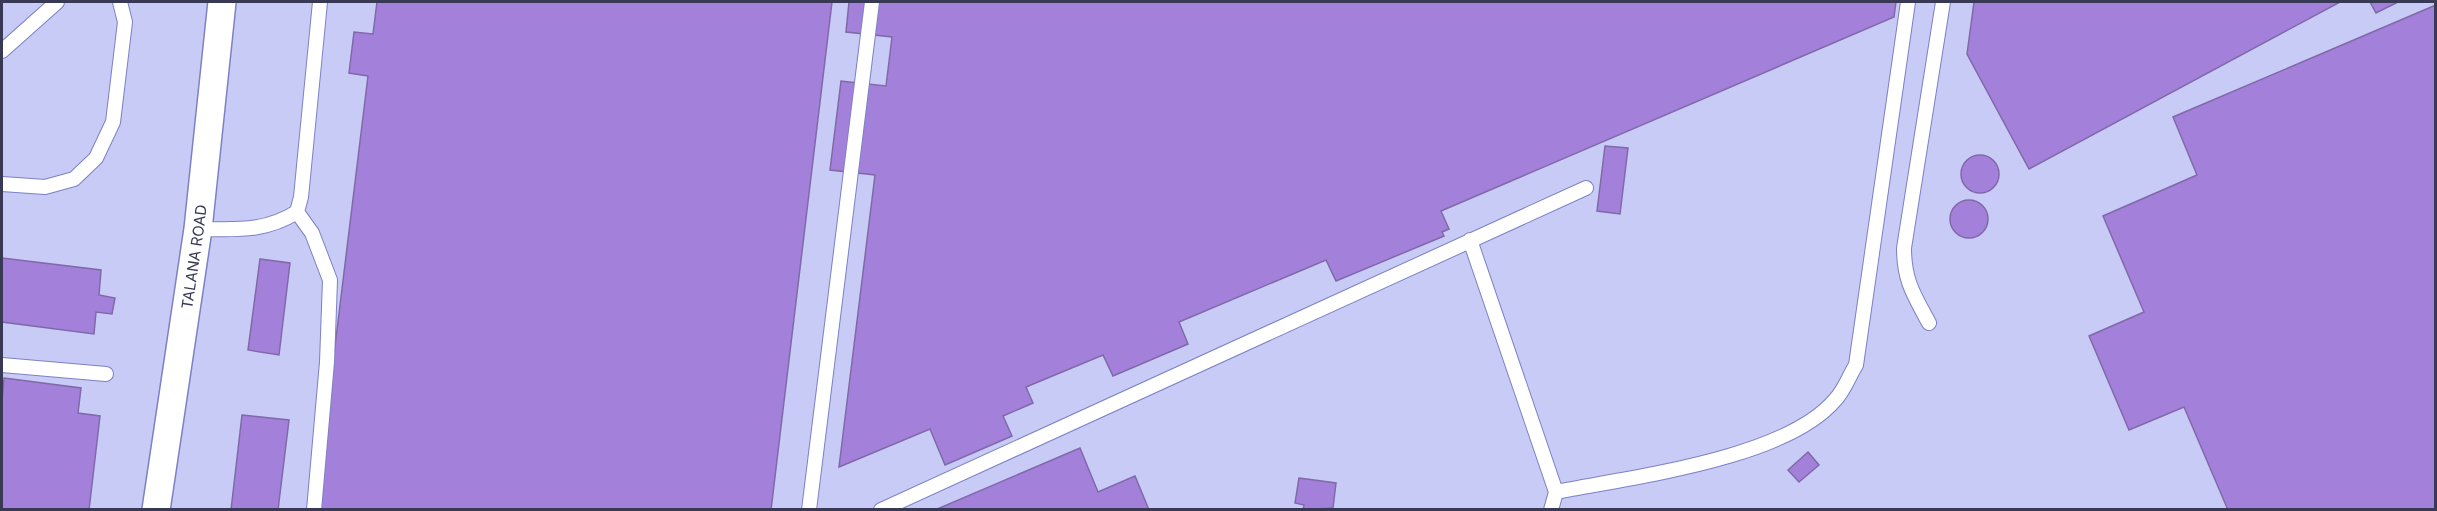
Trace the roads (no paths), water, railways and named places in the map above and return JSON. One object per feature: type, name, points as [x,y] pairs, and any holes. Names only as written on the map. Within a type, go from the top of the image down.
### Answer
[{"type":"street","name":"TALANA ROAD","points":[[156,510],[198,229],[222,2]]},
{"type":"lane","points":[[2,51],[57,2]]},
{"type":"lane","points":[[2,184],[45,188],[74,179],[96,158],[113,122],[125,22],[120,2]]},
{"type":"lane","points":[[198,229],[253,230],[297,212],[301,197],[320,2]]},
{"type":"lane","points":[[809,510],[872,2]]},
{"type":"lane","points":[[1556,492],[1693,465],[1772,443],[1810,422],[1836,400],[1856,365],[1908,2]]},
{"type":"lane","points":[[1929,323],[1912,292],[1904,270],[1904,248],[1943,2]]},
{"type":"lane","points":[[881,510],[1586,188]]},
{"type":"lane","points":[[297,212],[312,233],[330,280],[327,362],[314,510]]},
{"type":"lane","points":[[1470,240],[1556,492],[1551,510]]},
{"type":"lane","points":[[2,365],[106,375]]}]
